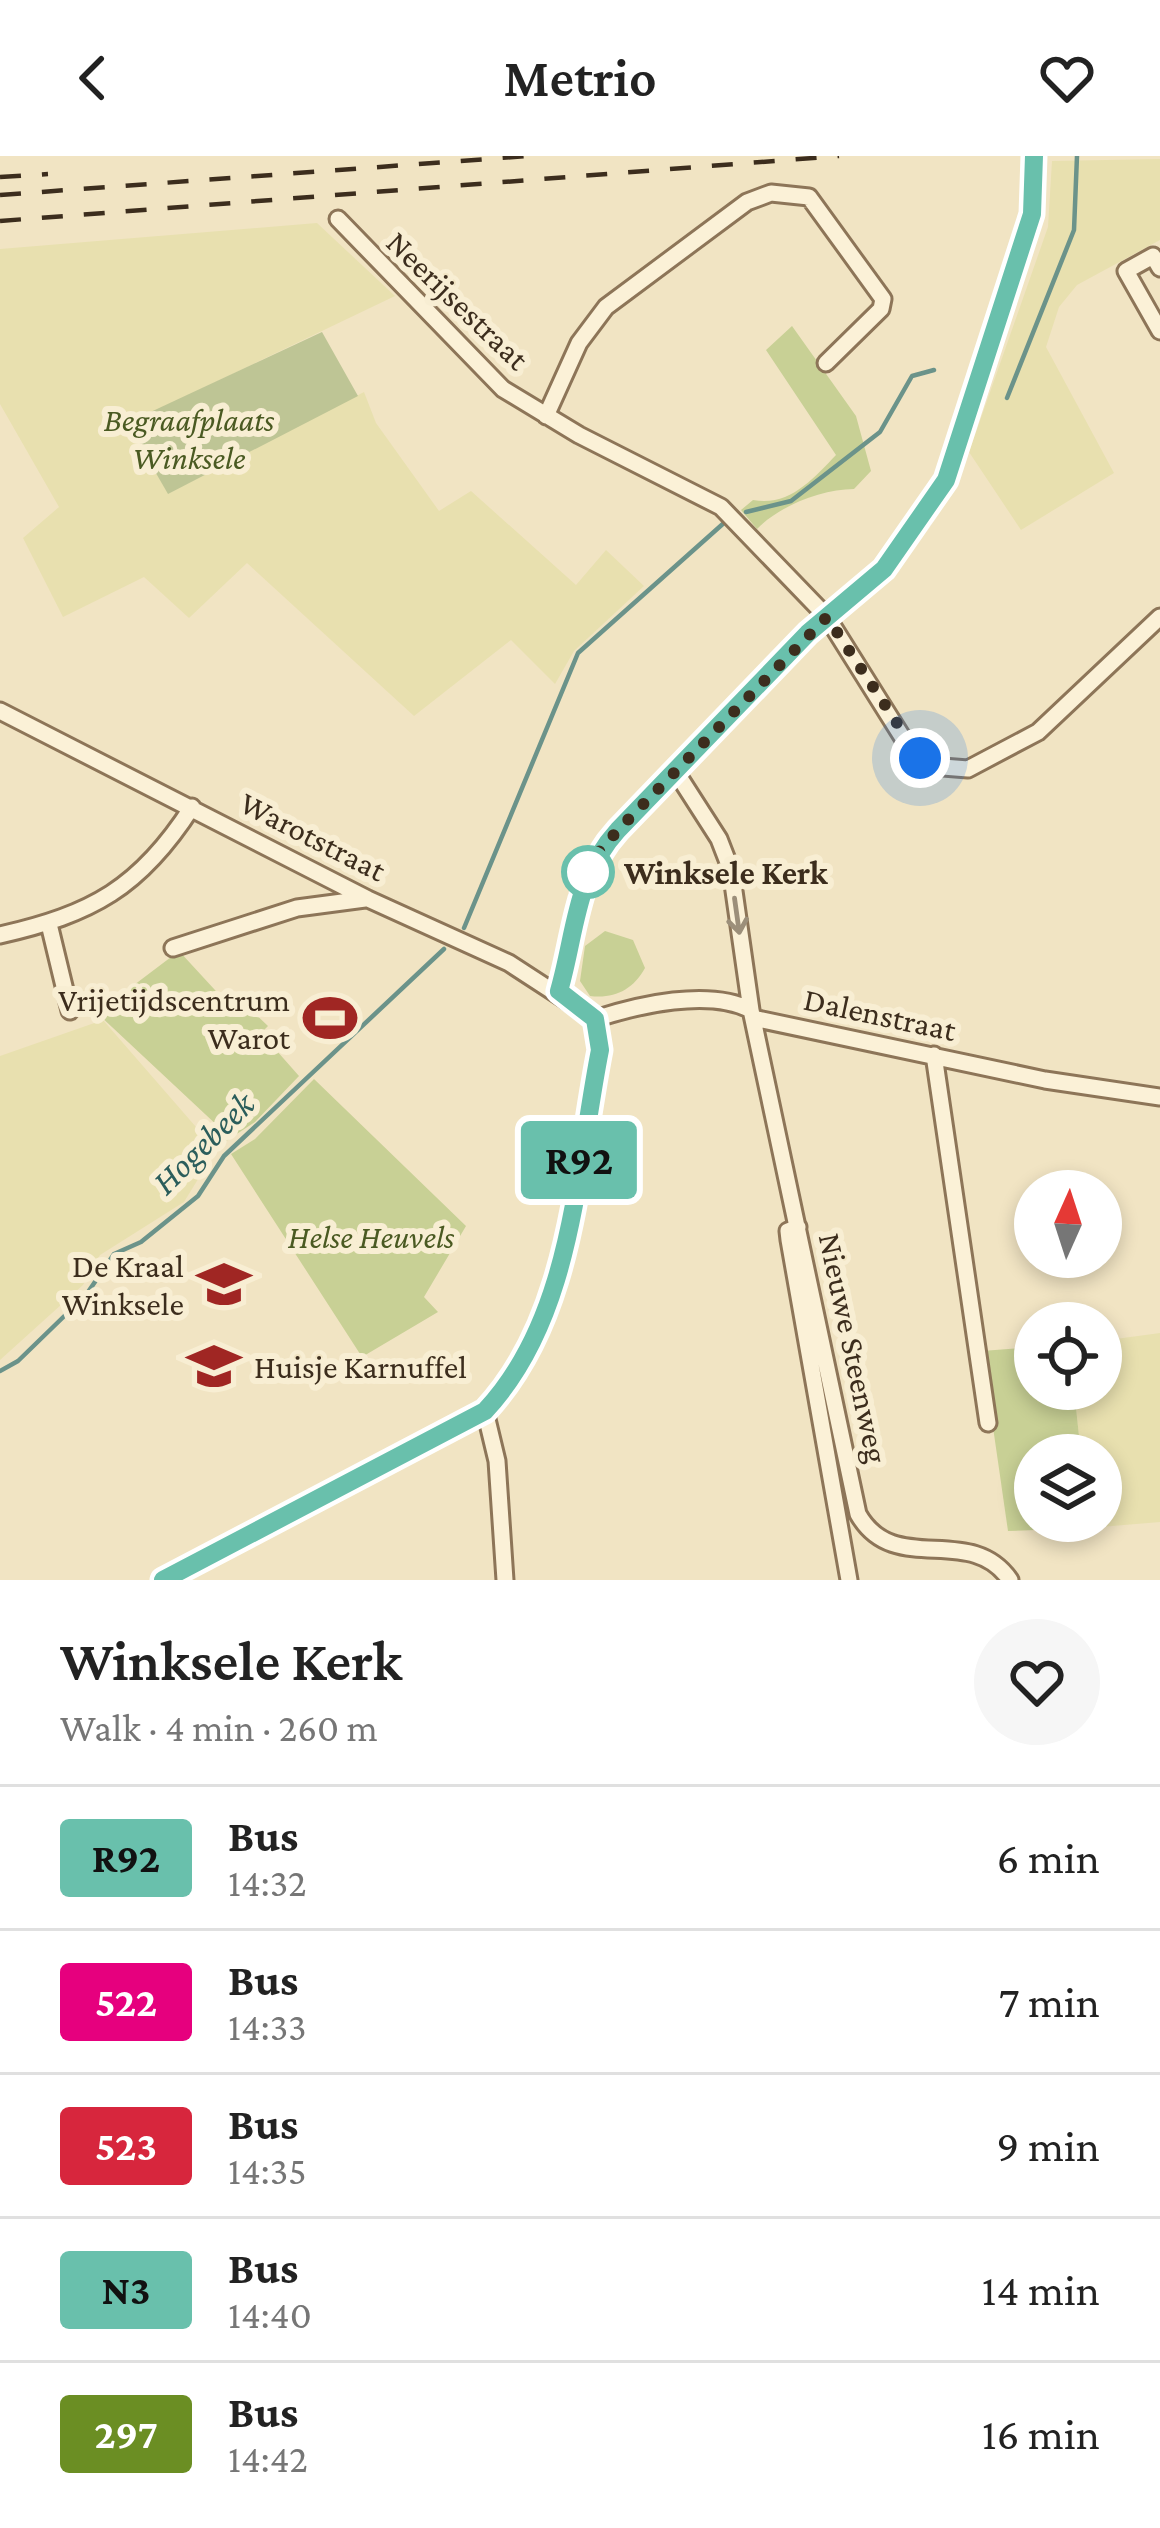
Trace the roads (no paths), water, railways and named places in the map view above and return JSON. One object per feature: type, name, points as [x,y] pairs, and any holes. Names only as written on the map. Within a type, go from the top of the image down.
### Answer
[{"type":"street","points":[[559,991],[579,896],[597,854],[827,617],[901,550],[946,480],[1032,214],[1034,156]]},
{"type":"street","name":"Neerijsestraat","points":[[546,416],[579,343],[606,307],[747,202],[771,194],[809,197],[883,298],[881,309],[826,363]]},
{"type":"street","name":"Neerijsestraat","points":[[338,219],[503,389],[721,507],[827,617],[906,743],[930,766],[948,770],[988,762],[1051,723],[1160,617]]},
{"type":"street","points":[[1160,268],[1154,256],[1126,271],[1160,331]]},
{"type":"street","name":"Warotstraat","points":[[0,711],[559,991],[595,1019]]},
{"type":"street","name":"Nieuwe Steenweg","points":[[676,772],[726,853],[752,1014],[864,1525],[901,1550],[983,1553],[1010,1580]]},
{"type":"street","points":[[0,935],[49,924],[96,906],[166,848],[192,808]]},
{"type":"street","points":[[173,948],[297,908],[368,899]]},
{"type":"street","points":[[49,924],[70,1011]]},
{"type":"street","name":"Dalenstraat","points":[[595,1019],[649,1005],[731,1002],[752,1014],[1045,1080],[1160,1097]]},
{"type":"street","points":[[164,1580],[485,1411],[515,1377],[551,1301],[600,1050],[595,1019]]},
{"type":"street","points":[[934,1055],[988,1423]]},
{"type":"street","points":[[798,1227],[788,1231],[789,1240],[849,1580]]},
{"type":"street","points":[[485,1411],[497,1461],[505,1580]]},
{"type":"waterway","name":"Hogebeek","points":[[1007,398],[1074,230],[1077,156]]},
{"type":"waterway","name":"Hogebeek","points":[[746,512],[791,501],[880,432],[912,376],[934,370]]},
{"type":"waterway","name":"Hogebeek","points":[[464,928],[578,653],[725,522]]},
{"type":"waterway","name":"Hogebeek","points":[[0,1371],[18,1361],[86,1295],[114,1254],[141,1242],[198,1196],[224,1156],[444,949]]},
{"type":"railway","points":[[0,195],[528,156]]},
{"type":"railway","points":[[0,221],[839,156]]},
{"type":"railway","points":[[0,177],[48,174]]},
{"type":"place","name":"Winksele Kerk","points":[[588,872]]},
{"type":"place","name":"Vrijetijdscentrum Warot","points":[[330,1018]]},
{"type":"place","name":"De Kraal Winksele","points":[[224,1284]]},
{"type":"place","name":"Huisje Karnuffel","points":[[214,1366]]},
{"type":"park label","name":"Begraafplaats Winksele","points":[[189,438]]},
{"type":"park label","name":"Helse Heuvels","points":[[371,1236]]}]
